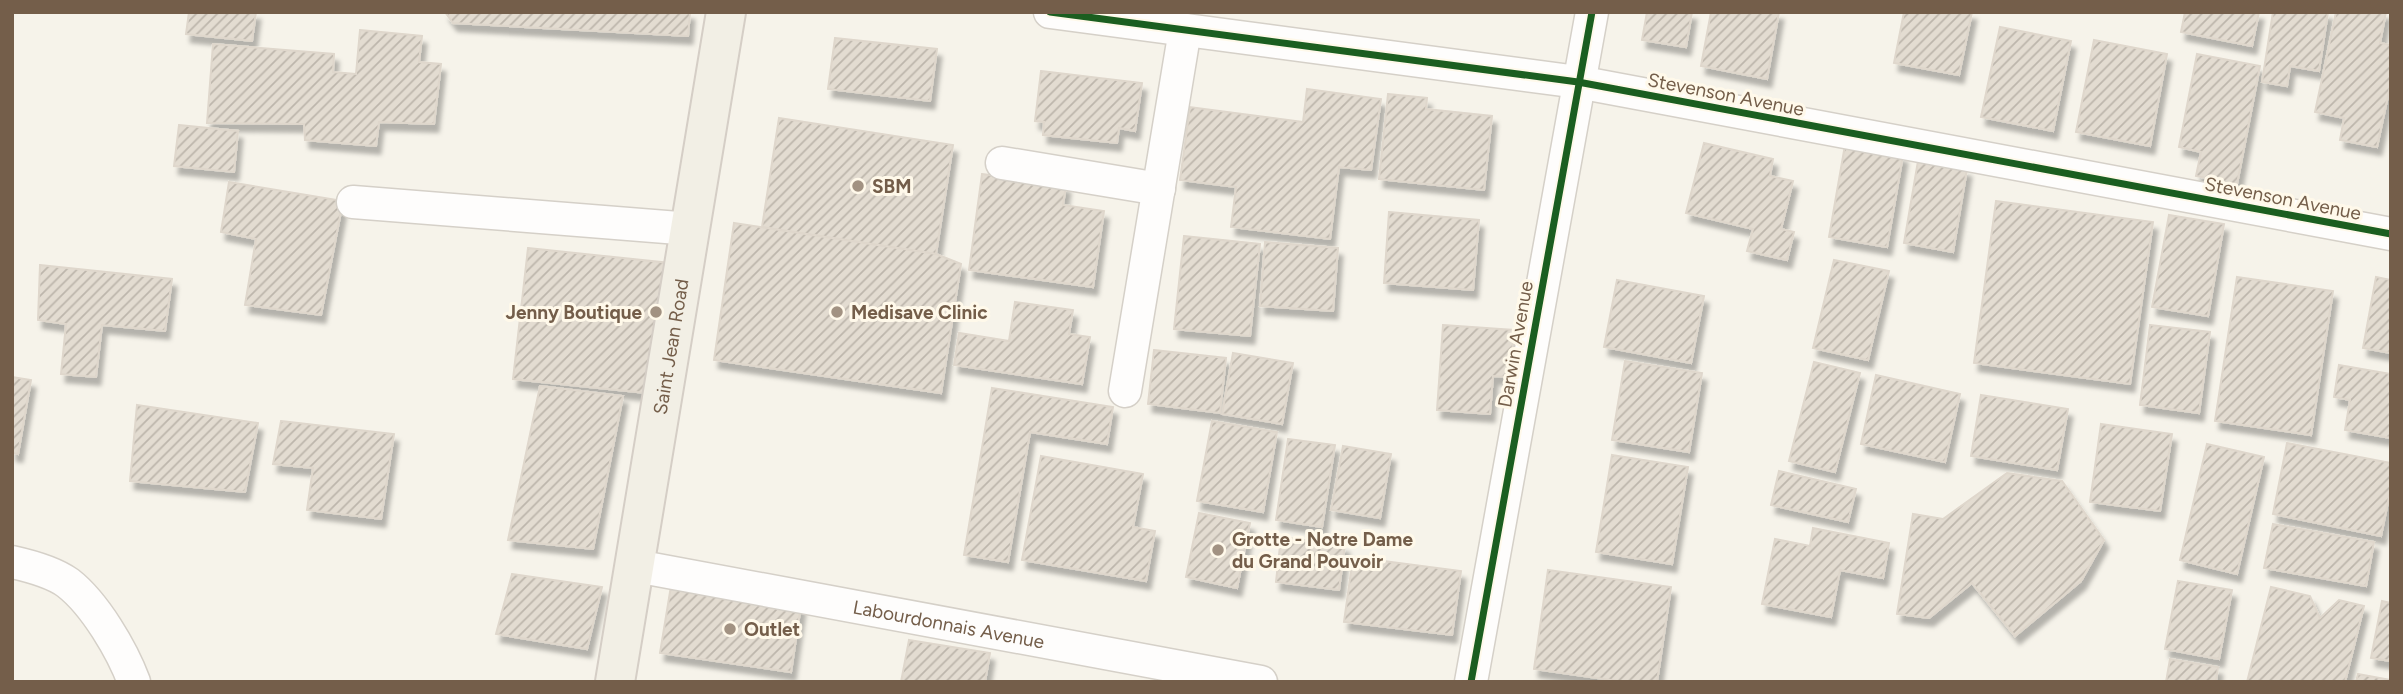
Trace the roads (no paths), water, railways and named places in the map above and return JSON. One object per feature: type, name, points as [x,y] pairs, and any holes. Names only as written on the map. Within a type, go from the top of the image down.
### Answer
[{"type":"main road","name":"Saint Jean Road","points":[[615,682],[726,12]]},
{"type":"street","name":"Stevenson Avenue","points":[[1050,12],[1578,82],[2391,234]]},
{"type":"street","name":"Darwin Avenue","points":[[1471,682],[1592,12]]},
{"type":"street","points":[[1125,391],[1185,30]]},
{"type":"street","points":[[1002,163],[1159,189]]},
{"type":"street","points":[[353,202],[691,229]]},
{"type":"street","points":[[12,562],[31,566],[67,582],[89,604],[127,662],[134,682]]},
{"type":"street","name":"Labourdonnais Avenue","points":[[636,566],[1261,682]]},
{"type":"place","name":"SBM","points":[[858,186]]},
{"type":"place","name":"Jenny Boutique","points":[[656,312]]},
{"type":"place","name":"Medisave Clinic","points":[[837,312]]},
{"type":"place","name":"Grotte - Notre Dame du Grand Pouvoir","points":[[1218,550]]},
{"type":"place","name":"Outlet","points":[[730,629]]}]
